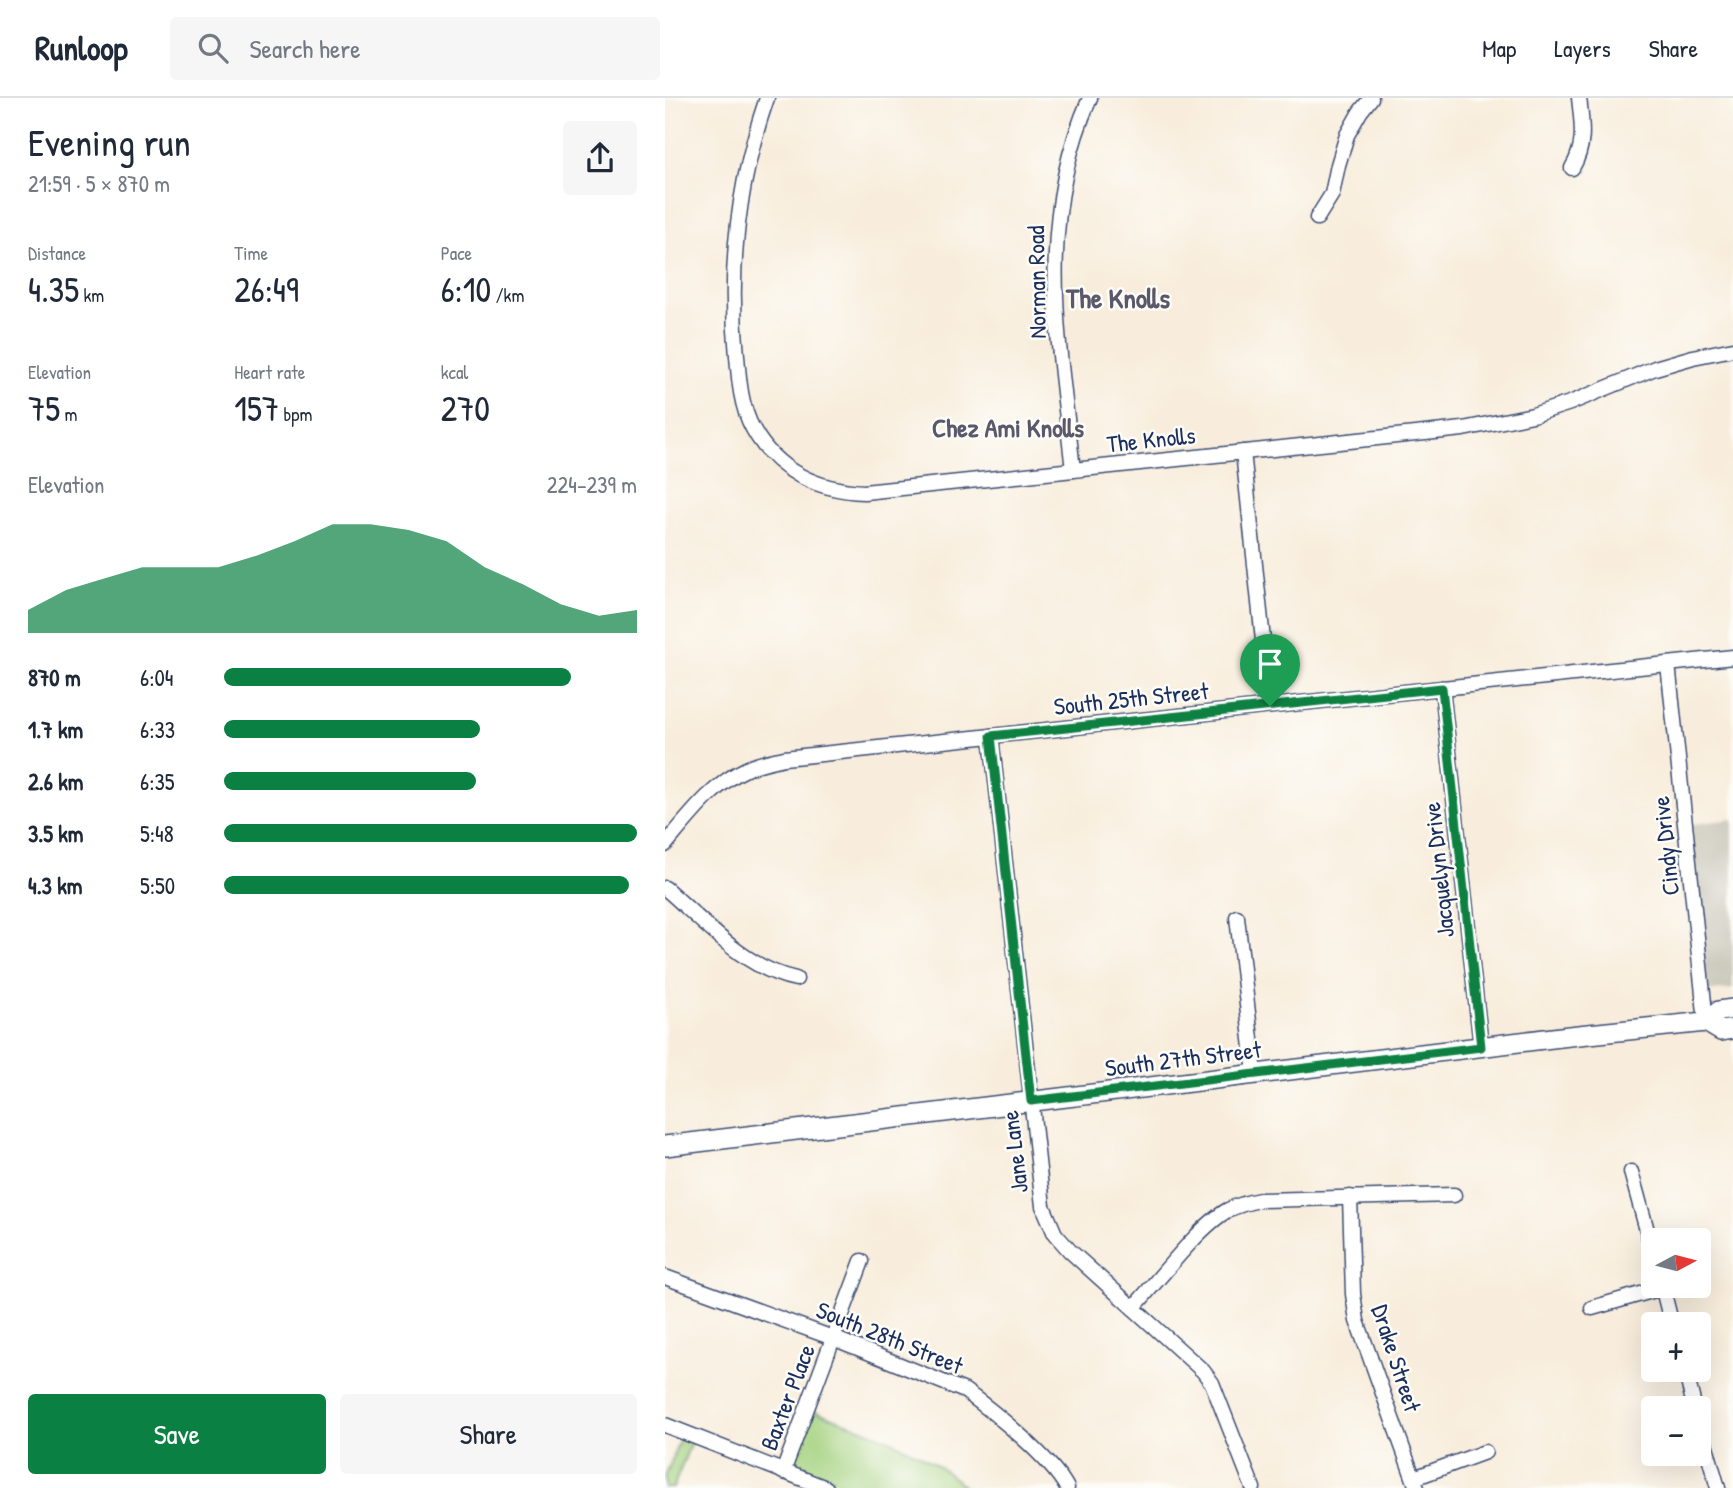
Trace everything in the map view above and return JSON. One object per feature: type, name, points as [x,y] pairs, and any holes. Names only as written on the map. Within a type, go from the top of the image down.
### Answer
[{"type":"main road","name":"South 27th Street","points":[[665,1146],[1706,1022],[1719,1011],[1733,1009]]},
{"type":"main road","name":"South 27th Street","points":[[1706,1022],[1721,1031],[1733,1029]]},
{"type":"street","name":"The Knolls","points":[[767,98],[747,165],[740,205],[733,288],[734,328],[742,402],[753,429],[776,460],[806,480],[844,491],[863,492],[1498,424],[1570,403],[1655,368],[1733,349]]},
{"type":"street","name":"Norman Road","points":[[1073,470],[1055,298],[1054,260],[1064,180],[1073,144],[1090,98]]},
{"type":"street","points":[[1317,219],[1332,194],[1347,135],[1371,98]]},
{"type":"street","points":[[1572,168],[1579,157],[1582,140],[1579,98]]},
{"type":"street","points":[[1243,452],[1270,706]]},
{"type":"street","name":"South 25th Street","points":[[665,845],[710,795],[745,769],[784,758],[1733,657]]},
{"type":"street","name":"Cindy Drive","points":[[1668,664],[1706,1022]]},
{"type":"street","name":"Jacquelyn Drive","points":[[1442,688],[1481,1047]]},
{"type":"street","name":"Jane Lane","points":[[991,736],[1043,1206],[1062,1243],[1203,1371],[1212,1383],[1252,1488]]},
{"type":"street","points":[[665,888],[746,958],[772,971],[796,978]]},
{"type":"street","points":[[1237,918],[1255,1074]]},
{"type":"street","points":[[1631,1172],[1646,1228]]},
{"type":"street","points":[[1133,1308],[1206,1227],[1230,1209],[1259,1200],[1454,1195]]},
{"type":"street","name":"Drake Street","points":[[1350,1197],[1353,1294],[1357,1321],[1415,1483]]},
{"type":"street","name":"Baxter Place","points":[[783,1472],[862,1261]]},
{"type":"street","name":"South 28th Street","points":[[665,1277],[833,1338],[965,1391],[1051,1465],[1067,1488]]},
{"type":"street","points":[[1592,1308],[1641,1293]]},
{"type":"street","name":"Baxter Place","points":[[665,1425],[826,1488]]},
{"type":"street","points":[[1415,1483],[1485,1452]]},
{"type":"street","points":[[1711,1464],[1718,1488]]},
{"type":"shaded area","points":[[1733,819],[1733,989],[1703,992],[1685,825]]},
{"type":"green space","points":[[807,1408],[869,1431],[910,1450],[948,1473],[965,1488],[826,1488],[783,1472]]},
{"type":"green space","points":[[682,1433],[693,1437],[673,1488],[665,1488],[665,1478]]},
{"type":"district","name":"The Knolls","points":[[1118,298]]},
{"type":"district","name":"Chez Ami Knolls","points":[[1008,427]]},
{"type":"route","points":[[1442,688],[1481,1047],[1031,1101],[991,736],[1270,706],[1442,688]]}]
